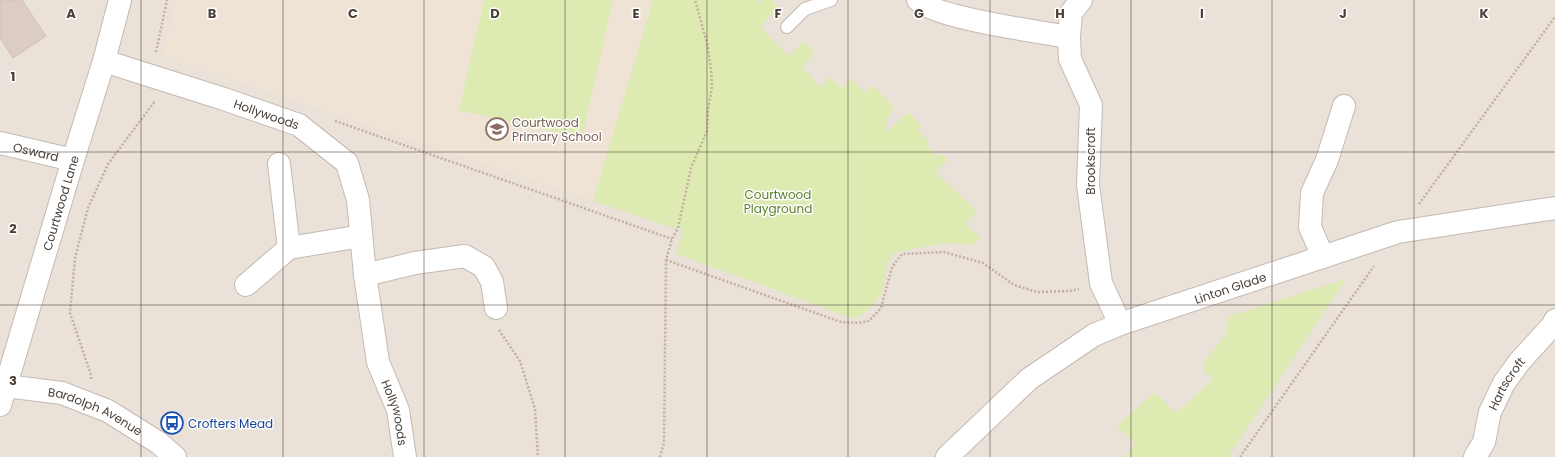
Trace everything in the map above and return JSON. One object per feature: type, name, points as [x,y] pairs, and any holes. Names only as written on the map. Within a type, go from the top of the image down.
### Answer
[{"type":"street","name":"Courtwood Lane","points":[[3,395],[73,160],[104,62],[120,0]]},
{"type":"street","points":[[918,0],[923,5],[950,14],[1004,26],[1069,36]]},
{"type":"street","name":"Brookscroft","points":[[1081,0],[1071,13],[1069,36],[1070,59],[1091,105],[1088,185],[1101,283],[1120,324]]},
{"type":"street","name":"Hollywoods","points":[[104,62],[164,79],[299,125],[347,163],[358,200],[365,275],[378,362],[398,410],[405,457]]},
{"type":"street","points":[[1323,257],[1310,227],[1312,193],[1327,160],[1344,106]]},
{"type":"street","name":"Osward","points":[[0,143],[73,160]]},
{"type":"street","points":[[279,164],[288,248]]},
{"type":"street","name":"Linton Glade","points":[[947,457],[1029,378],[1094,336],[1120,324],[1398,232],[1555,208]]},
{"type":"street","points":[[246,285],[288,248],[361,236]]},
{"type":"street","points":[[365,275],[415,263],[466,256],[484,266],[492,282],[496,308]]},
{"type":"street","name":"Hartscroft","points":[[1475,457],[1484,442],[1490,412],[1504,383],[1520,361],[1553,325],[1555,320]]},
{"type":"street","name":"Bardolph Avenue","points":[[3,395],[62,393],[108,411],[159,443],[175,457]]},
{"type":"lane","points":[[788,27],[805,10],[831,0]]},
{"type":"path","points":[[88,403],[92,375],[70,313],[75,258],[88,208],[108,164],[155,101],[170,64],[155,59],[167,0]]},
{"type":"path","points":[[660,457],[664,444],[666,260],[672,239],[678,228],[691,168],[707,131],[708,109],[712,87],[707,43],[695,0]]},
{"type":"path","points":[[334,121],[672,239]]},
{"type":"path","points":[[666,260],[841,322],[858,323],[869,321],[881,308],[892,267],[902,254],[944,252],[983,262],[1014,285],[1037,292],[1069,291],[1101,283]]},
{"type":"path","points":[[496,308],[499,331],[520,361],[535,409],[538,457]]},
{"type":"shaded area","points":[[0,0],[1555,0],[1555,457],[0,457]]},
{"type":"shaded area","name":"Courtwood Primary School","points":[[175,0],[653,0],[593,201],[163,56]]},
{"type":"green space","points":[[484,0],[613,0],[582,138],[459,110]]},
{"type":"green space","name":"Courtwood Playground","points":[[653,0],[755,0],[758,3],[762,0],[771,0],[778,7],[760,27],[789,56],[804,41],[815,53],[802,67],[820,87],[830,77],[842,89],[851,79],[865,93],[872,85],[895,108],[887,118],[886,132],[908,112],[922,125],[918,130],[929,142],[927,145],[937,157],[941,153],[948,160],[935,172],[977,211],[965,224],[980,237],[973,245],[944,243],[894,253],[888,263],[884,287],[878,300],[855,319],[676,254],[683,229],[670,227],[593,201]]},
{"type":"green space","points":[[1346,279],[1228,457],[1124,457],[1136,445],[1117,426],[1155,392],[1176,413],[1213,379],[1203,369],[1203,363],[1225,336],[1229,316]]},
{"type":"building","points":[[0,0],[22,0],[46,36],[13,58],[0,38]]},
{"type":"place","name":"Courtwood Primary School","points":[[497,129]]},
{"type":"place","name":"Crofters Mead","points":[[172,423]]}]
